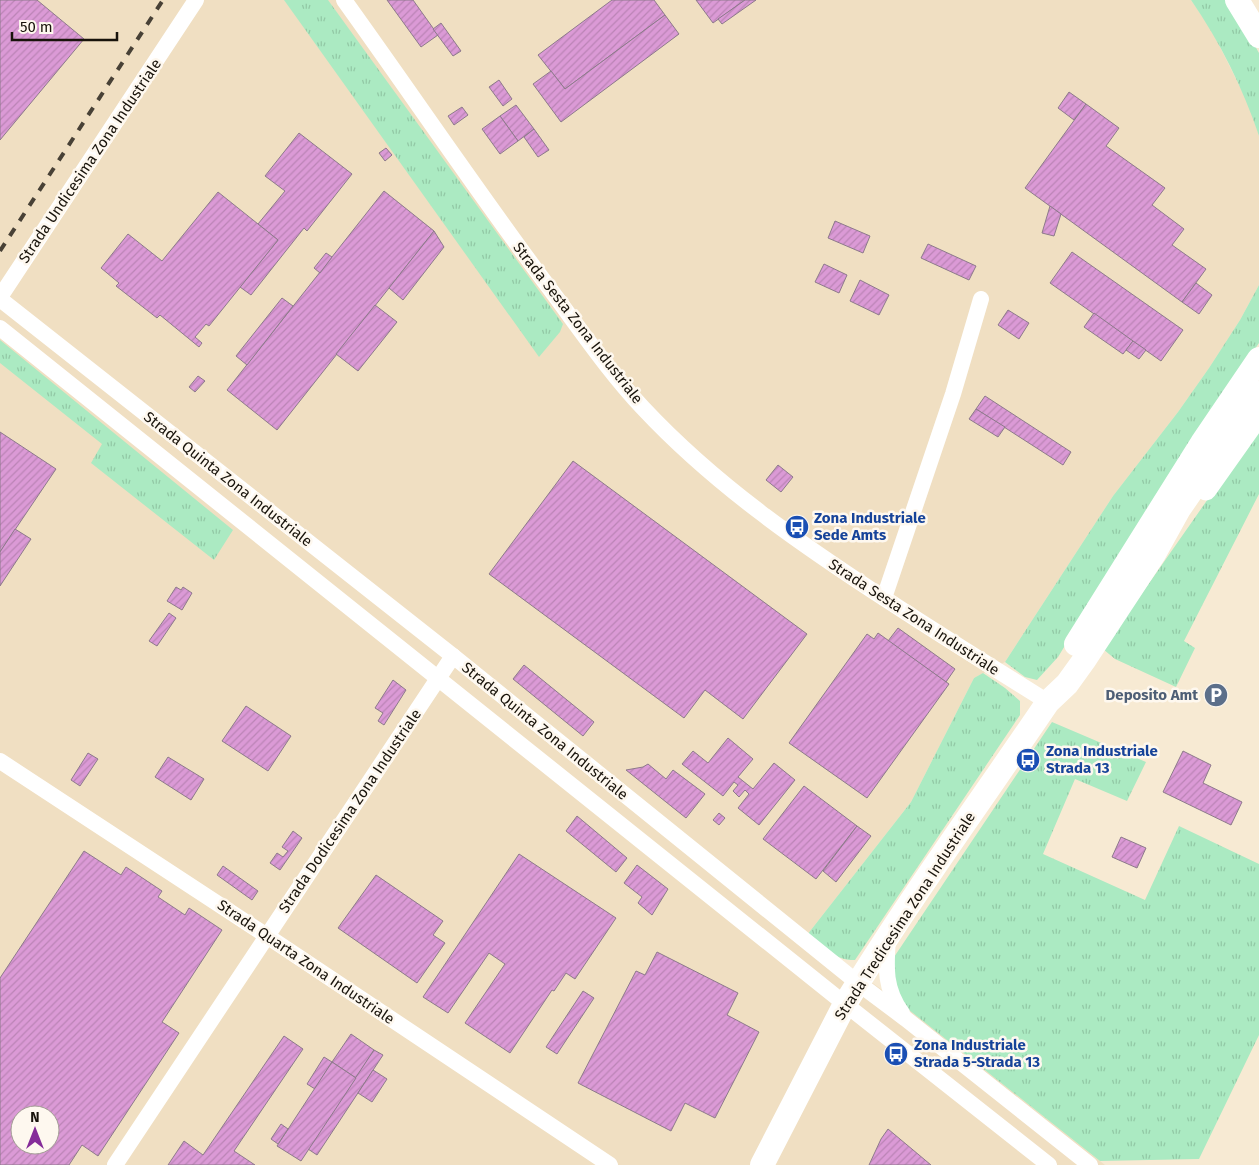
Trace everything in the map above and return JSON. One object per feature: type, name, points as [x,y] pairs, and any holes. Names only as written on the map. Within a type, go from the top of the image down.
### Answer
[{"type":"main road","points":[[1237,0],[1259,36]]},
{"type":"main road","points":[[1048,702],[1056,676],[1202,443],[1259,359]]},
{"type":"main road","points":[[1048,702],[1067,684],[1080,666],[1154,554],[1179,509],[1259,393]]},
{"type":"main road","name":"Strada Tredicesima Zona Industriale","points":[[762,1165],[845,1004],[1048,702]]},
{"type":"street","name":"Strada Undicesima Zona Industriale","points":[[0,298],[196,0]]},
{"type":"street","name":"Strada Sesta Zona Industriale","points":[[344,0],[507,232],[614,375],[643,408],[691,456],[751,506],[841,570],[984,663],[1048,702]]},
{"type":"street","name":"Strada Quinta Zona Industriale","points":[[0,298],[452,656],[858,983],[1090,1165]]},
{"type":"street","points":[[884,598],[953,394],[981,299]]},
{"type":"street","name":"Strada Quinta Zona Industriale","points":[[0,328],[1049,1165]]},
{"type":"street","points":[[1154,554],[1188,514],[1259,415]]},
{"type":"street","points":[[363,617],[378,598]]},
{"type":"street","name":"Strada Dodicesima Zona Industriale","points":[[114,1165],[452,656]]},
{"type":"street","name":"Strada Quarta Zona Industriale","points":[[0,761],[267,936],[610,1165]]},
{"type":"street","points":[[888,938],[886,965],[889,991],[906,1019]]},
{"type":"shaded area","points":[[0,0],[1191,0],[1212,31],[1249,105],[1259,136],[1259,285],[1240,320],[1209,368],[1178,412],[1113,496],[1005,662],[974,678],[911,802],[807,935],[904,1006],[1105,1165],[0,1165]]},
{"type":"green space","points":[[284,0],[328,0],[563,324],[560,332],[539,357]]},
{"type":"green space","points":[[1191,0],[1229,0],[1259,53],[1259,136],[1246,100],[1230,66],[1212,32]]},
{"type":"green space","points":[[1259,285],[1259,343],[1165,482],[1058,657],[1037,680],[1025,677],[1005,662],[1113,496],[1178,412],[1209,368],[1240,320]]},
{"type":"green space","points":[[0,340],[233,530],[214,560],[91,463],[102,444],[0,363]]},
{"type":"green space","points":[[1259,426],[1259,494],[1184,641],[1195,648],[1176,687],[1115,659],[1103,649]]},
{"type":"green space","points":[[983,673],[1020,701],[1020,715],[855,960],[848,960],[835,955],[807,935],[911,802],[974,678]]},
{"type":"green space","points":[[1052,722],[1146,762],[1127,801],[1075,779],[1043,854],[1145,900],[1179,826],[1259,864],[1259,1035],[1199,1159],[1100,1161],[904,1006],[896,988],[892,960]]},
{"type":"building","points":[[0,0],[37,0],[84,39],[0,140]]},
{"type":"building","points":[[387,0],[413,0],[438,35],[421,47]]},
{"type":"building","points":[[612,0],[654,0],[665,15],[565,89],[538,55]]},
{"type":"building","points":[[696,0],[745,0],[713,23]]},
{"type":"building","points":[[745,0],[756,0],[722,24],[718,19]]},
{"type":"building","points":[[665,15],[679,34],[561,122],[533,84],[551,71],[565,89]]},
{"type":"building","points":[[441,23],[461,51],[453,56],[433,29]]},
{"type":"building","points":[[499,80],[512,99],[503,106],[489,87]]},
{"type":"building","points":[[1069,92],[1086,104],[1074,120],[1058,108]]},
{"type":"building","points":[[1086,104],[1119,128],[1106,146],[1165,188],[1152,205],[1184,229],[1172,245],[1206,269],[1182,302],[1025,188]]},
{"type":"building","points":[[516,105],[534,129],[518,141],[500,116]]},
{"type":"building","points":[[462,107],[468,115],[454,125],[448,116]]},
{"type":"building","points":[[500,116],[518,141],[500,154],[482,129]]},
{"type":"building","points":[[534,129],[549,150],[538,157],[524,137]]},
{"type":"building","points":[[299,133],[352,174],[307,231],[304,228],[251,295],[240,287],[278,240],[258,224],[285,191],[265,176]]},
{"type":"building","points":[[386,148],[392,155],[385,161],[379,153]]},
{"type":"building","points":[[384,191],[434,231],[277,430],[227,390]]},
{"type":"building","points":[[218,192],[278,240],[209,326],[206,324],[195,337],[202,343],[199,347],[160,315],[157,318],[116,286],[119,283],[101,268],[128,234],[162,261]]},
{"type":"building","points":[[1050,206],[1061,214],[1054,236],[1042,233]]},
{"type":"building","points":[[835,221],[870,236],[863,253],[828,238]]},
{"type":"building","points":[[434,231],[444,247],[403,300],[389,288]]},
{"type":"building","points":[[928,244],[976,266],[969,280],[921,258]]},
{"type":"building","points":[[1072,252],[1183,330],[1161,361],[1050,283]]},
{"type":"building","points":[[326,253],[332,257],[320,273],[314,268]]},
{"type":"building","points":[[824,264],[847,275],[839,293],[815,282]]},
{"type":"building","points":[[860,280],[889,295],[879,315],[850,301]]},
{"type":"building","points":[[1196,283],[1212,295],[1199,314],[1182,302]]},
{"type":"building","points":[[282,298],[293,306],[247,365],[236,356]]},
{"type":"building","points":[[375,305],[397,322],[358,371],[336,354]]},
{"type":"building","points":[[1008,310],[1029,323],[1019,339],[998,325]]},
{"type":"building","points":[[1094,313],[1133,341],[1123,354],[1084,327]]},
{"type":"building","points":[[1133,341],[1146,350],[1139,359],[1126,350]]},
{"type":"building","points":[[198,376],[205,381],[195,392],[189,387]]},
{"type":"building","points":[[985,396],[1071,452],[1063,465],[976,409]]},
{"type":"building","points":[[976,409],[1005,427],[998,437],[969,419]]},
{"type":"building","points":[[0,432],[56,469],[0,552]]},
{"type":"building","points":[[573,461],[807,634],[743,719],[705,690],[684,718],[489,574]]},
{"type":"building","points":[[778,465],[793,477],[781,492],[766,480]]},
{"type":"building","points":[[15,529],[31,539],[0,586],[0,552]]},
{"type":"building","points":[[176,587],[181,590],[183,587],[192,593],[182,610],[167,601]]},
{"type":"building","points":[[169,613],[176,618],[157,646],[149,641]]},
{"type":"building","points":[[898,628],[955,669],[946,682],[888,641]]},
{"type":"building","points":[[878,633],[949,684],[867,798],[789,743],[867,634],[874,639]]},
{"type":"building","points":[[524,665],[594,722],[583,736],[513,679]]},
{"type":"building","points":[[393,680],[406,690],[384,725],[378,721],[383,713],[375,708]]},
{"type":"building","points":[[246,706],[291,736],[268,771],[222,741]]},
{"type":"building","points":[[728,738],[753,759],[738,777],[753,789],[774,763],[795,780],[759,825],[738,808],[749,794],[745,790],[739,797],[733,791],[738,785],[734,782],[723,796],[682,764],[693,751],[708,763]]},
{"type":"building","points":[[1183,751],[1211,765],[1203,783],[1242,802],[1231,825],[1163,792]]},
{"type":"building","points":[[88,753],[98,759],[80,786],[71,780]]},
{"type":"building","points":[[168,757],[204,779],[191,800],[155,777]]},
{"type":"building","points":[[648,764],[666,779],[673,770],[705,794],[686,818],[626,770],[643,767]]},
{"type":"building","points":[[804,786],[857,826],[816,879],[763,839]]},
{"type":"building","points":[[719,813],[725,818],[719,825],[713,820]]},
{"type":"building","points":[[577,816],[627,858],[616,872],[566,831]]},
{"type":"building","points":[[857,826],[871,836],[836,882],[823,871]]},
{"type":"building","points":[[293,831],[302,838],[280,870],[270,863],[277,853],[283,857],[288,851],[282,847]]},
{"type":"building","points":[[1121,837],[1146,848],[1137,868],[1112,857]]},
{"type":"building","points":[[84,851],[121,875],[126,867],[162,891],[158,897],[185,915],[189,908],[222,930],[162,1022],[179,1033],[98,1156],[82,1145],[69,1165],[0,1165],[0,978]]},
{"type":"building","points":[[519,854],[616,918],[575,979],[566,973],[554,991],[552,990],[510,1053],[465,1023],[505,964],[489,953],[448,1013],[423,997]]},
{"type":"building","points":[[637,865],[668,889],[652,915],[638,903],[642,897],[624,883]]},
{"type":"building","points":[[223,866],[258,891],[252,900],[217,875]]},
{"type":"building","points":[[376,875],[443,921],[433,935],[445,943],[417,983],[338,928]]},
{"type":"building","points":[[657,952],[738,993],[727,1015],[759,1032],[715,1118],[685,1103],[671,1131],[578,1083],[636,971],[645,975]]},
{"type":"building","points":[[583,991],[594,998],[557,1054],[546,1047]]},
{"type":"building","points":[[351,1034],[374,1050],[356,1078],[332,1062]]},
{"type":"building","points":[[284,1036],[303,1049],[234,1151],[255,1165],[168,1165],[184,1141],[203,1155]]},
{"type":"building","points":[[374,1050],[383,1055],[317,1155],[308,1149]]},
{"type":"building","points":[[324,1057],[332,1062],[315,1089],[307,1084]]},
{"type":"building","points":[[332,1062],[356,1078],[301,1161],[277,1146]]},
{"type":"building","points":[[373,1070],[387,1079],[372,1102],[358,1093]]},
{"type":"building","points":[[281,1124],[288,1129],[278,1144],[271,1139]]},
{"type":"building","points":[[888,1129],[931,1165],[869,1165],[881,1139]]},
{"type":"railway","points":[[0,251],[163,0]]},
{"type":"place","name":"Zona Industriale Sede Amts","points":[[797,527]]},
{"type":"place","name":"Deposito Amt","points":[[1216,695]]},
{"type":"place","name":"Zona Industriale Strada 13","points":[[1028,760]]},
{"type":"place","name":"Zona Industriale Strada 5-Strada 13","points":[[896,1054]]}]
